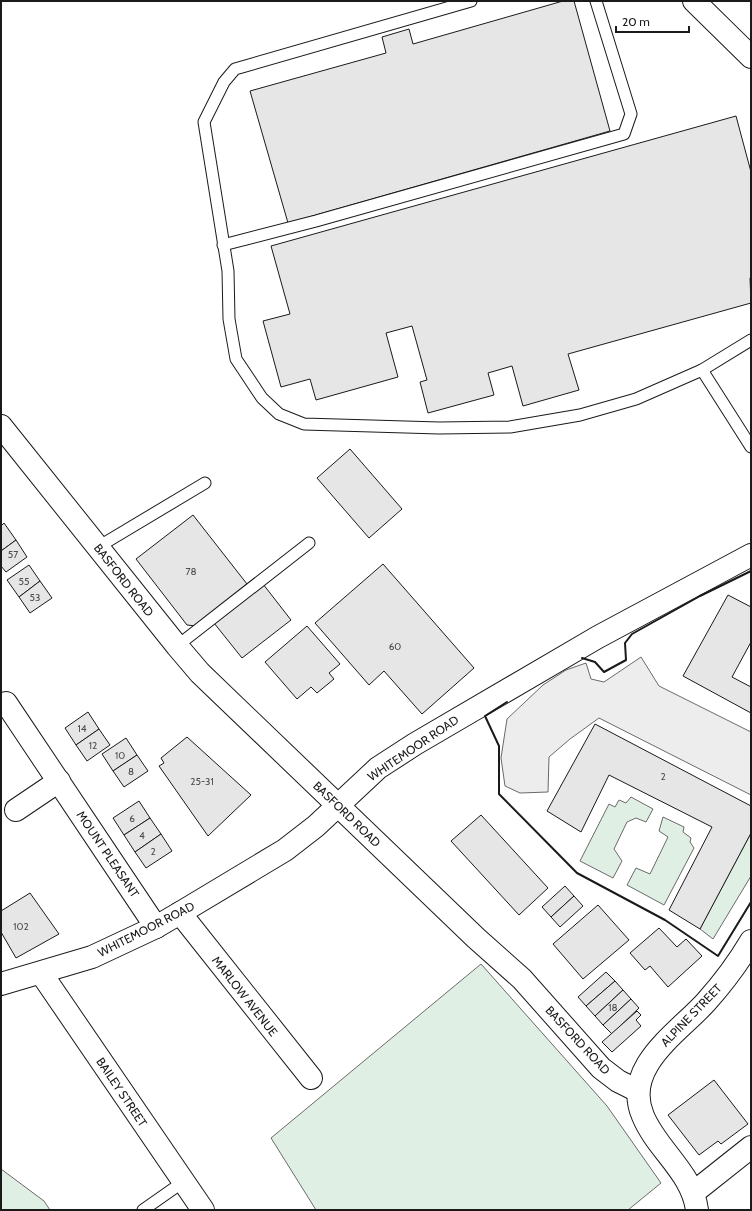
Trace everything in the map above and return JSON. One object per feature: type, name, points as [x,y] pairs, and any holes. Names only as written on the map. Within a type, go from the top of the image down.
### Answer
[{"type":"street","points":[[694,1],[751,57]]},
{"type":"street","name":"BASFORD ROAD","points":[[1,426],[200,673],[476,938],[522,979],[601,1068],[618,1081],[638,1091]]},
{"type":"street","name":"WHITEMOOR ROAD","points":[[1,984],[92,957],[156,927],[285,850],[339,806],[378,768],[421,740],[598,637],[751,555]]},
{"type":"street","name":"MOUNT PLEASANT","points":[[6,703],[156,927]]},
{"type":"street","points":[[16,810],[59,781]]},
{"type":"street","name":"MARLOW AVENUE","points":[[180,913],[311,1078]]},
{"type":"street","name":"ALPINE STREET","points":[[638,1091],[651,1058],[734,969],[751,941]]},
{"type":"street","name":"BAILEY STREET","points":[[41,973],[203,1210]]},
{"type":"street","points":[[638,1091],[639,1105],[643,1117],[684,1177],[695,1201],[751,1147]]},
{"type":"lane","points":[[471,1],[235,69],[224,82],[204,122],[228,271],[229,319],[236,359],[262,398],[279,414],[304,424],[439,428],[510,427],[580,416],[636,399],[702,370],[751,340]]},
{"type":"lane","points":[[223,245],[316,221],[624,134],[631,114],[596,1]]},
{"type":"lane","points":[[702,370],[751,447]]},
{"type":"lane","points":[[98,547],[205,483]]},
{"type":"lane","points":[[177,646],[308,543]]},
{"type":"lane","points":[[143,1210],[183,1182]]},
{"type":"green space","points":[[631,797],[653,809],[646,822],[636,818],[627,822],[614,849],[622,861],[613,878],[580,861],[609,804],[615,807],[619,800],[626,803]]},
{"type":"green space","points":[[663,817],[684,827],[683,832],[691,838],[690,842],[694,848],[664,905],[627,885],[636,868],[650,874],[668,837],[659,831]]},
{"type":"green space","points":[[751,833],[751,876],[713,939],[700,929]]},
{"type":"green space","points":[[481,964],[607,1106],[661,1183],[628,1210],[316,1210],[271,1138]]},
{"type":"green space","points":[[1,1169],[44,1201],[50,1210],[1,1210]]},
{"type":"shaded area","points":[[641,657],[659,686],[751,732],[751,795],[599,718],[570,739],[549,757],[548,792],[520,793],[505,786],[501,758],[507,719],[543,685],[566,670],[586,663],[591,679],[604,682]]},
{"type":"building","points":[[563,1],[574,1],[610,131],[288,223],[250,91],[386,53],[382,37],[409,29],[413,44]]},
{"type":"building","points":[[736,116],[751,172],[751,303],[568,354],[579,390],[523,406],[512,366],[488,373],[494,395],[428,413],[420,382],[427,380],[412,326],[386,333],[398,377],[316,400],[310,379],[281,387],[263,321],[290,314],[271,246]]},
{"type":"building","points":[[350,449],[402,509],[369,538],[317,478]]},
{"type":"building","points":[[193,515],[247,584],[196,626],[187,625],[136,559]]},
{"type":"building","points":[[4,523],[16,540],[1,551],[1,526]]},
{"type":"building","points":[[16,540],[27,557],[6,572],[1,566],[1,551]]},
{"type":"building","points":[[383,564],[474,668],[422,714],[384,671],[369,685],[315,623]]},
{"type":"building","points":[[29,565],[40,581],[19,597],[7,580]]},
{"type":"building","points":[[40,581],[52,598],[30,613],[19,597]]},
{"type":"building","points":[[263,584],[291,620],[242,658],[214,623]]},
{"type":"building","points":[[728,595],[751,607],[751,642],[732,677],[751,687],[751,713],[683,676]]},
{"type":"building","points":[[307,626],[340,664],[329,673],[334,679],[317,693],[311,687],[297,699],[265,662]]},
{"type":"building","points":[[88,712],[99,729],[76,745],[65,728]]},
{"type":"building","points":[[595,724],[751,806],[751,833],[700,929],[669,910],[712,827],[609,775],[581,832],[547,811]]},
{"type":"building","points":[[99,729],[110,745],[87,761],[76,745]]},
{"type":"building","points":[[187,737],[251,795],[208,836],[159,766],[164,763],[161,758]]},
{"type":"building","points":[[126,738],[137,755],[113,771],[102,754]]},
{"type":"building","points":[[137,755],[148,771],[124,787],[113,771]]},
{"type":"building","points":[[139,801],[150,818],[124,835],[113,818]]},
{"type":"building","points":[[481,815],[548,888],[519,915],[451,841]]},
{"type":"building","points":[[150,818],[161,834],[135,852],[124,835]]},
{"type":"building","points":[[161,834],[172,851],[146,868],[135,852]]},
{"type":"building","points":[[565,886],[574,896],[551,917],[542,907]]},
{"type":"building","points":[[30,893],[59,934],[16,958],[1,932],[1,911]]},
{"type":"building","points":[[574,896],[583,906],[560,927],[551,917]]},
{"type":"building","points":[[598,905],[629,940],[583,979],[553,944]]},
{"type":"building","points":[[659,928],[677,947],[686,939],[702,956],[668,987],[650,966],[645,970],[630,953]]},
{"type":"building","points":[[606,972],[615,981],[586,1006],[578,997]]},
{"type":"building","points":[[615,981],[623,990],[595,1016],[586,1006]]},
{"type":"building","points":[[623,990],[631,999],[603,1025],[595,1016]]},
{"type":"building","points":[[631,999],[639,1008],[612,1034],[603,1025]]},
{"type":"building","points":[[637,1011],[641,1015],[636,1020],[641,1026],[612,1052],[602,1042]]},
{"type":"building","points":[[714,1080],[748,1124],[721,1144],[718,1141],[699,1155],[668,1115]]},
{"type":"wall","points":[[582,658],[595,662],[604,672],[626,660],[625,643],[632,634],[700,596],[751,571]]},
{"type":"wall","points":[[507,702],[485,716],[499,746],[499,794],[577,873],[665,920],[718,956],[751,902]]}]
